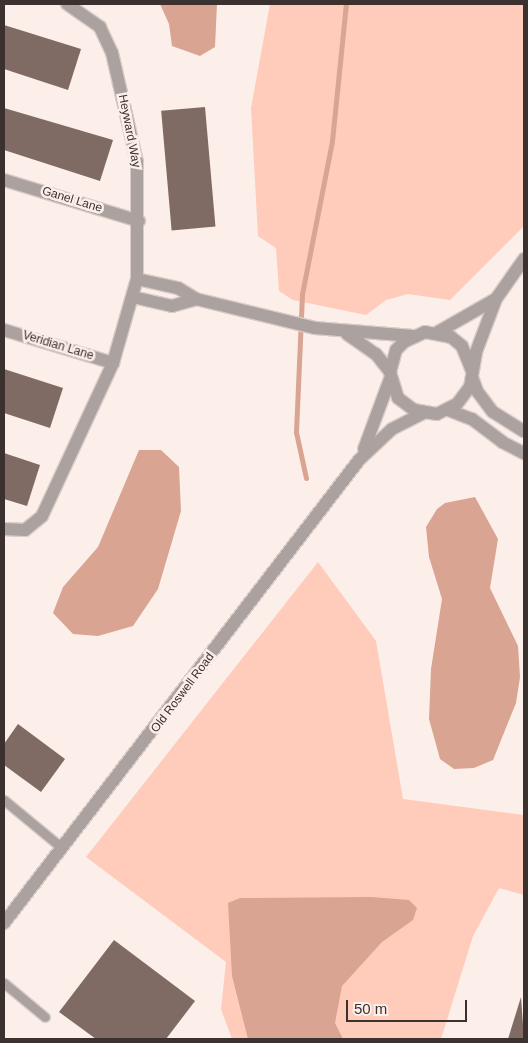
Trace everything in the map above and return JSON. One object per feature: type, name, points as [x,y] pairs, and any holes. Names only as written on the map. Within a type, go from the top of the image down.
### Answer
[{"type":"street","name":"Heyward Way","points":[[4,528],[25,530],[42,516],[112,363],[137,279],[140,221],[137,162],[112,53],[100,26],[67,4]]},
{"type":"street","name":"Ganel Lane","points":[[4,180],[140,221]]},
{"type":"street","points":[[524,259],[496,299],[465,396],[448,410],[472,419],[502,442],[524,453]]},
{"type":"street","points":[[137,279],[178,288],[196,299],[344,333],[413,336],[438,332],[496,299]]},
{"type":"street","points":[[132,297],[172,306],[196,299]]},
{"type":"street","name":"Veridian Lane","points":[[4,330],[112,363]]},
{"type":"street","points":[[438,332],[462,346],[477,391],[493,412],[524,431]]},
{"type":"street","points":[[344,333],[376,354],[390,375],[398,398],[424,413]]},
{"type":"street","name":"Old Roswell Road","points":[[359,460],[381,411],[396,350],[413,336]]},
{"type":"street","name":"Old Roswell Road","points":[[4,923],[359,460],[392,429],[424,413],[448,410]]},
{"type":"lane","points":[[4,800],[62,848]]},
{"type":"lane","points":[[4,982],[45,1017]]},
{"type":"shaded area","points":[[160,4],[217,4],[215,47],[200,56],[172,46],[169,24]]},
{"type":"shaded area","points":[[270,4],[524,4],[524,226],[450,300],[408,294],[386,300],[366,315],[293,300],[279,291],[276,248],[258,236],[251,108]]},
{"type":"shaded area","points":[[139,450],[161,450],[179,467],[181,511],[158,589],[133,626],[98,636],[73,634],[53,613],[63,587],[98,547]]},
{"type":"shaded area","points":[[475,497],[498,539],[490,588],[518,646],[520,677],[516,703],[493,760],[474,768],[454,769],[440,759],[429,719],[431,669],[442,599],[429,557],[426,527],[437,509],[445,503]]},
{"type":"shaded area","points":[[318,562],[376,641],[403,799],[524,815],[524,895],[499,888],[473,936],[441,1039],[232,1039],[221,1009],[226,962],[86,857]]},
{"type":"shaded area","points":[[371,897],[409,900],[417,908],[413,920],[382,942],[342,986],[335,1023],[343,1039],[248,1039],[232,976],[228,903],[240,898]]},
{"type":"building","points":[[4,25],[81,49],[68,90],[4,69]]},
{"type":"building","points":[[205,107],[215,227],[172,230],[161,111]]},
{"type":"building","points":[[4,108],[113,140],[100,181],[4,150]]},
{"type":"building","points":[[4,369],[63,388],[50,428],[4,413]]},
{"type":"building","points":[[4,453],[40,465],[27,506],[4,499]]},
{"type":"building","points":[[18,724],[65,759],[41,792],[4,765],[4,744]]},
{"type":"building","points":[[114,940],[195,1001],[166,1039],[96,1039],[59,1012]]},
{"type":"building","points":[[521,997],[524,1039],[508,1039]]},
{"type":"waterway","points":[[306,478],[296,432],[302,294],[332,141],[346,4]]}]
